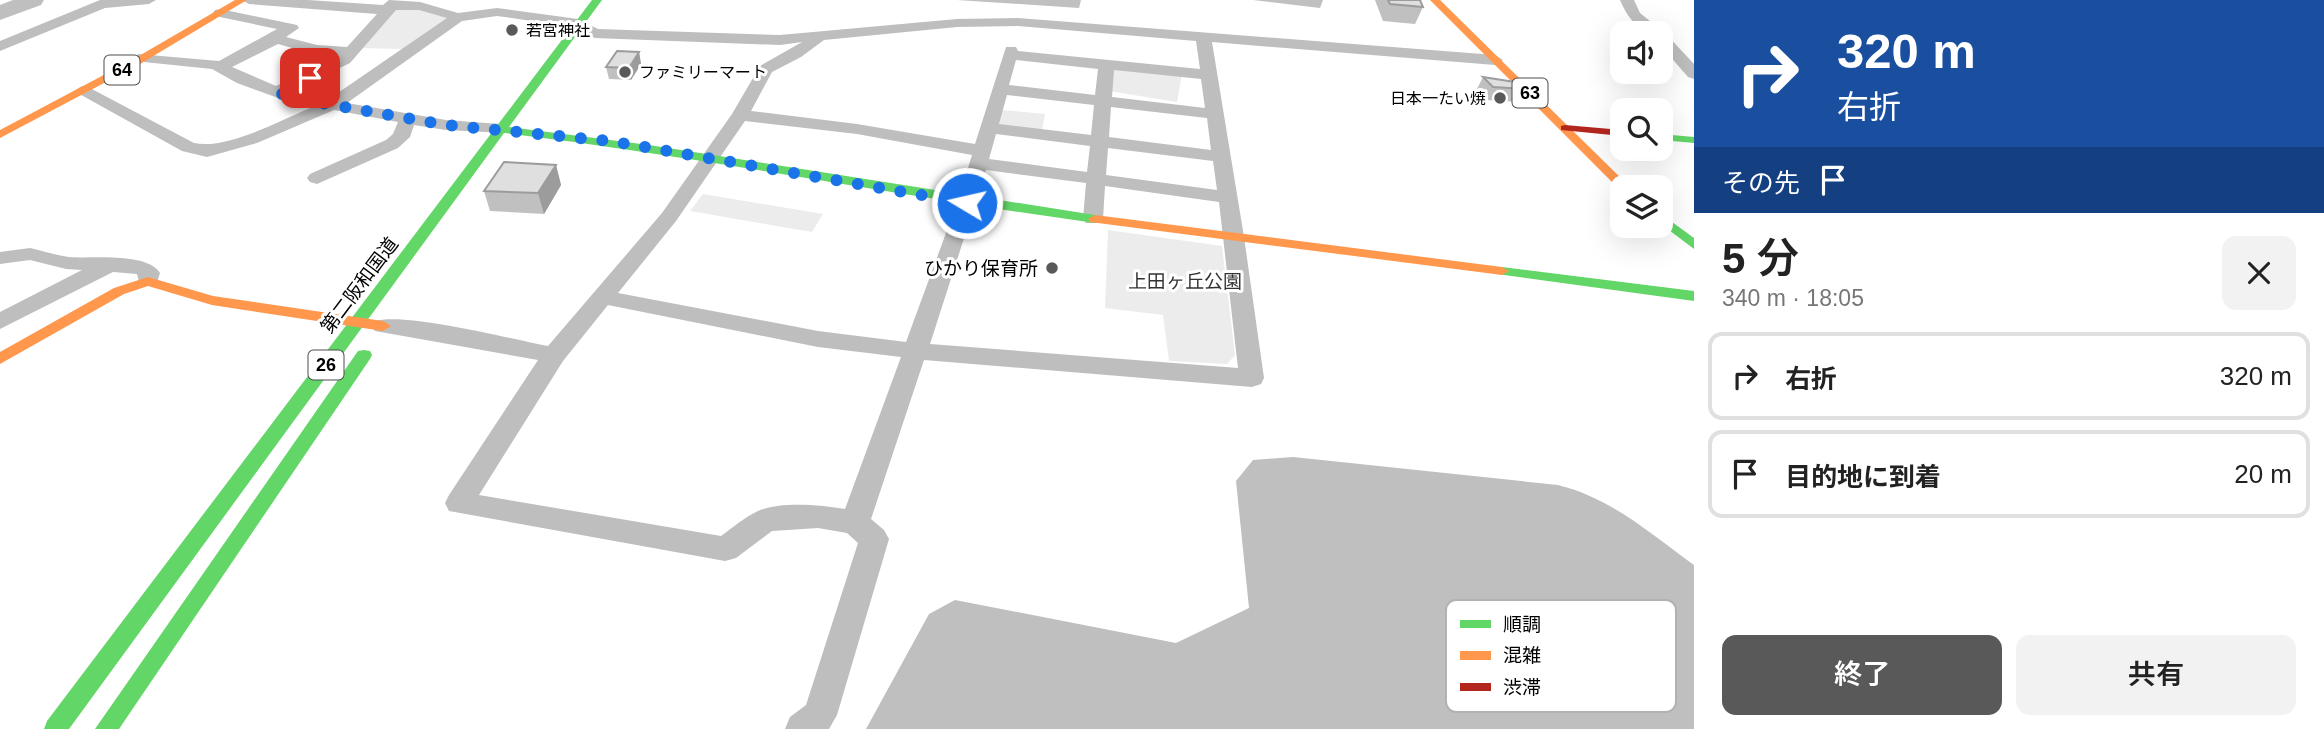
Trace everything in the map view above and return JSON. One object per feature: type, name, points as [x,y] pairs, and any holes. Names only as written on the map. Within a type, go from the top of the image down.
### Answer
[{"type":"main road","name":"64","points":[[0,135],[242,0]]},
{"type":"main road","name":"第二阪和国道","points":[[55,729],[597,0]]},
{"type":"main road","name":"63","points":[[1435,0],[1613,175]]},
{"type":"main road","points":[[1564,128],[1610,132]]},
{"type":"main road","points":[[500,129],[610,141],[967,203],[1694,296]]},
{"type":"main road","points":[[1673,138],[1694,140]]},
{"type":"main road","points":[[1673,228],[1694,245]]},
{"type":"main road","points":[[0,359],[119,291],[148,281],[212,300],[358,323],[387,321]]},
{"type":"main road","name":"26","points":[[106,729],[387,321]]},
{"type":"street","points":[[0,46],[108,2],[149,0]]},
{"type":"street","points":[[249,0],[420,6],[458,17]]},
{"type":"street","points":[[1628,0],[1634,15],[1641,21]]},
{"type":"street","points":[[276,92],[329,69],[350,52],[391,5]]},
{"type":"street","points":[[82,91],[198,151],[251,139],[334,104],[477,6],[497,12],[578,23],[595,33],[739,39],[820,37],[957,23],[1018,22],[1495,60]]},
{"type":"street","points":[[219,13],[292,28],[272,38],[317,50],[350,52]]},
{"type":"street","points":[[603,297],[818,339],[914,351],[1252,378],[1234,237],[1203,36]]},
{"type":"street","points":[[802,729],[820,715],[874,539],[855,523],[818,516],[766,520],[725,549],[459,503],[554,355],[669,217],[740,115],[766,69],[820,37]]},
{"type":"street","points":[[220,67],[276,39]]},
{"type":"street","points":[[1673,50],[1694,74]]},
{"type":"street","points":[[855,523],[967,203],[1010,52],[1209,75]]},
{"type":"street","points":[[144,57],[220,67],[243,80],[298,99],[446,125],[500,129]]},
{"type":"street","points":[[1093,219],[1106,65]]},
{"type":"street","points":[[1000,89],[1215,114]]},
{"type":"street","points":[[740,115],[857,129],[1096,179],[1228,197]]},
{"type":"street","points":[[317,178],[392,144],[401,137],[408,118]]},
{"type":"street","points":[[990,128],[1222,158]]},
{"type":"street","points":[[0,258],[30,254],[66,263],[144,268],[149,272],[148,281]]},
{"type":"street","points":[[0,321],[106,266]]},
{"type":"street","points":[[387,321],[554,355]]},
{"type":"green space","points":[[393,8],[420,8],[452,18],[403,49],[358,48]]},
{"type":"green space","points":[[1110,67],[1182,74],[1177,102],[1109,91]]},
{"type":"green space","points":[[1002,110],[1045,114],[1042,131],[1005,127],[999,123]]},
{"type":"green space","points":[[703,194],[823,214],[812,232],[690,211]]},
{"type":"green space","name":"上田ヶ丘公園","points":[[1108,230],[1222,246],[1235,355],[1227,364],[1169,361],[1163,315],[1105,308]]},
{"type":"shaded area","points":[[1293,457],[1558,485],[1596,499],[1630,518],[1694,565],[1694,729],[866,729],[929,614],[955,600],[1176,643],[1249,608],[1236,481],[1253,460]]},
{"type":"building","points":[[1388,0],[1420,0],[1423,7],[1390,4]]},
{"type":"building","points":[[617,51],[639,52],[629,68],[606,67]]},
{"type":"building","points":[[1483,77],[1521,83],[1526,89],[1493,87]]},
{"type":"building","points":[[504,162],[556,165],[538,193],[484,191]]},
{"type":"waterway","points":[[0,13],[33,0]]},
{"type":"traffic: fast","points":[[55,729],[597,0]]},
{"type":"traffic: fast","points":[[500,129],[649,149],[1095,219]]},
{"type":"traffic: fast","points":[[1673,138],[1694,140]]},
{"type":"traffic: fast","points":[[1673,228],[1694,245]]},
{"type":"traffic: fast","points":[[1502,271],[1694,296]]},
{"type":"traffic: fast","points":[[106,729],[364,355]]},
{"type":"traffic: slow","points":[[0,135],[136,62],[242,0]]},
{"type":"traffic: slow","points":[[1435,0],[1612,175]]},
{"type":"traffic: slow","points":[[1095,219],[1502,271]]},
{"type":"traffic: slow","points":[[0,359],[119,291],[148,281],[212,300],[383,326]]},
{"type":"traffic: jam","points":[[1565,128],[1610,132]]},
{"type":"place","name":"若宮神社","points":[[512,30]]},
{"type":"place","name":"ファミリーマート","points":[[625,72]]},
{"type":"place","name":"日本一たい焼","points":[[1500,98]]},
{"type":"place","name":"ひかり保育所","points":[[1052,268]]},
{"type":"route","points":[[310,78],[276,92],[298,99],[446,125],[610,141],[967,203]]}]
